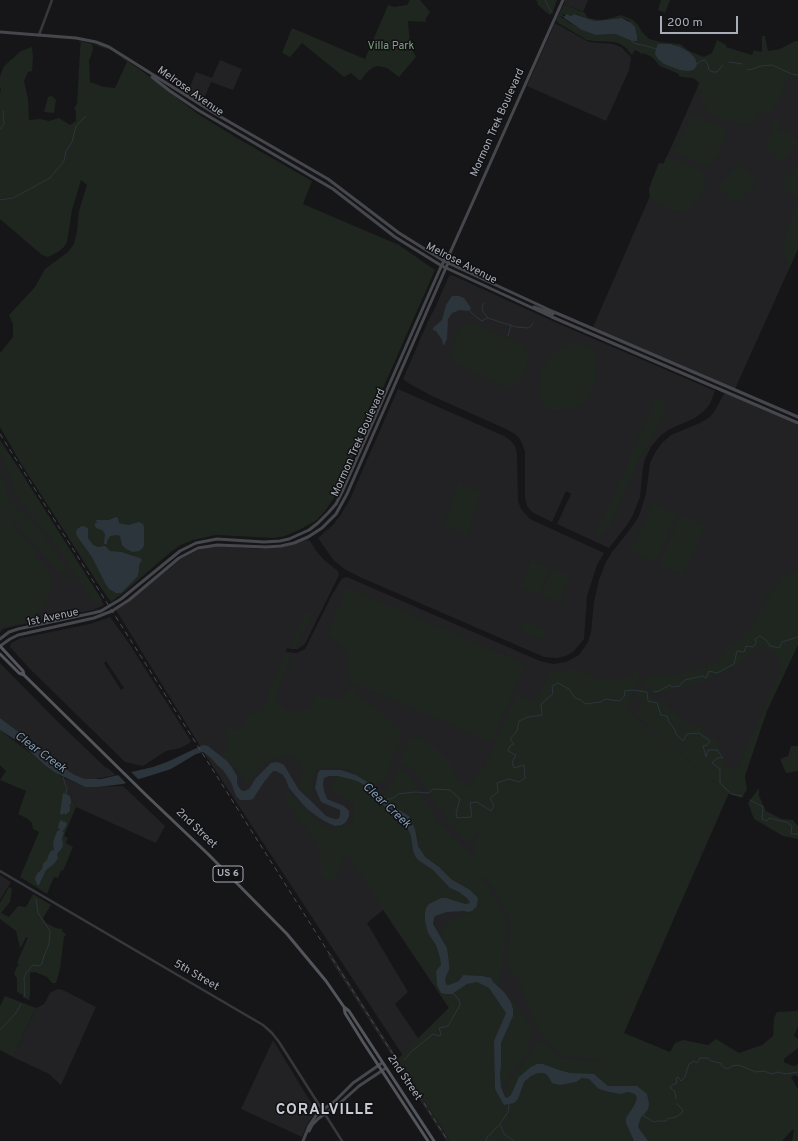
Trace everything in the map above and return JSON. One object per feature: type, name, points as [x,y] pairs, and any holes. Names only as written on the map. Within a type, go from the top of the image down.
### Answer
[{"type":"main road","name":"Mormon Trek Boulevard","points":[[112,611],[128,600],[179,558],[193,550],[205,546],[217,545],[266,547],[288,545],[308,537],[322,528],[332,518],[347,494],[446,268],[450,254],[563,0]]},
{"type":"main road","name":"Melrose Avenue","points":[[0,32],[76,38],[96,42],[114,50],[219,117],[328,179],[399,233],[444,261],[554,312],[798,417]]},
{"type":"main road","name":"Melrose Avenue","points":[[145,71],[170,91],[198,110],[333,189],[395,237],[442,266],[531,307],[798,423]]},
{"type":"main road","name":"Mormon Trek Boulevard","points":[[110,606],[121,599],[176,554],[188,547],[203,541],[217,539],[264,542],[280,541],[305,532],[325,517],[340,497],[444,261],[450,254]]},
{"type":"main road","points":[[531,307],[542,309],[553,314]]},
{"type":"main road","name":"1st Avenue","points":[[0,639],[9,632],[18,629],[93,613],[110,606]]},
{"type":"main road","name":"1st Avenue","points":[[0,646],[18,635],[94,618],[112,611]]},
{"type":"main road","name":"2nd Street","points":[[0,646],[23,671],[24,675]]},
{"type":"main road","name":"2nd Street","points":[[0,654],[19,673],[24,675],[274,920],[314,966],[344,1007],[349,1011],[434,1141]]},
{"type":"main road","name":"2nd Street","points":[[344,1007],[345,1013],[381,1071],[428,1141]]},
{"type":"main road","points":[[304,1140],[311,1122],[317,1114],[335,1101],[353,1083],[382,1063]]},
{"type":"main road","points":[[304,1140],[312,1125],[319,1118],[343,1101],[359,1086],[386,1068]]},
{"type":"street","points":[[39,35],[52,0]]},
{"type":"street","name":"5th Street","points":[[0,871],[263,1025],[279,1042],[324,1115],[342,1141]]},
{"type":"shaded area","points":[[565,0],[588,0],[583,12],[564,4]]},
{"type":"shaded area","points":[[555,23],[589,42],[613,44],[621,47],[630,56],[629,70],[606,121],[527,86]]},
{"type":"shaded area","points":[[220,60],[242,69],[233,90],[211,82],[202,104],[187,94],[196,72],[212,78]]},
{"type":"shaded area","points":[[771,68],[798,79],[798,249],[735,389],[593,327],[650,196],[649,189],[659,163],[663,164],[665,161],[703,75]]},
{"type":"shaded area","points":[[452,275],[557,323],[715,391],[710,404],[704,411],[695,418],[670,429],[660,436],[651,447],[645,459],[640,497],[633,515],[609,548],[557,524],[571,494],[566,491],[552,522],[532,512],[527,506],[525,498],[525,452],[520,439],[515,434],[432,396],[403,379],[449,276]]},
{"type":"shaded area","points":[[398,389],[504,436],[511,441],[515,446],[517,454],[518,501],[521,509],[530,519],[604,553],[597,565],[587,596],[584,639],[573,652],[566,656],[557,658],[544,657],[362,578],[346,570],[334,561],[318,538],[333,525],[350,499]]},
{"type":"shaded area","points":[[724,394],[728,394],[798,425],[798,636],[622,1037],[729,1141],[452,1141],[402,1054],[208,759],[116,610],[126,604],[181,559],[203,548],[219,546],[260,549],[277,548],[306,540],[310,541],[324,560],[338,571],[339,575],[305,644],[298,649],[287,648],[286,652],[297,653],[305,649],[333,593],[341,580],[347,577],[540,661],[553,664],[566,662],[579,655],[588,642],[591,632],[594,602],[599,580],[606,562],[612,552],[639,516],[646,494],[650,463],[656,451],[671,435],[700,423],[710,417]],"holes":[[[383,910],[449,1008],[418,1038],[395,1004],[408,992],[367,923]]]},
{"type":"shaded area","points":[[0,441],[104,605],[93,610],[10,627],[3,629],[0,632]]},
{"type":"shaded area","points":[[110,617],[130,645],[191,741],[188,744],[180,748],[166,751],[143,766],[125,762],[29,668],[10,647],[11,643],[21,638],[90,624]],"holes":[[[106,661],[124,688],[121,690],[104,663]]]},
{"type":"shaded area","points":[[0,663],[57,721],[105,767],[116,775],[95,779],[85,779],[75,775],[56,763],[31,741],[0,718]]},
{"type":"shaded area","points":[[62,777],[85,787],[123,786],[165,826],[156,843],[76,807]]},
{"type":"shaded area","points":[[0,875],[11,882],[0,900]]},
{"type":"shaded area","points":[[330,953],[450,1141],[446,1141],[328,956]]},
{"type":"shaded area","points":[[58,989],[63,990],[96,1007],[61,1085],[49,1074],[13,1057],[36,1008],[44,1004],[50,993]]},
{"type":"shaded area","points":[[273,1040],[316,1111],[307,1125],[302,1137],[241,1109]]},
{"type":"green space","name":"Villa Park","points":[[410,0],[420,0],[430,12],[425,22],[408,21],[410,46],[416,57],[399,77],[387,68],[378,66],[368,71],[360,81],[351,73],[344,77],[302,43],[290,57],[282,53],[292,28],[365,59],[388,5],[394,7],[407,5]]},
{"type":"green space","points":[[535,0],[557,0],[552,14],[550,15],[547,13],[537,4],[538,2]]},
{"type":"green space","points":[[661,0],[670,0],[665,13],[658,10]]},
{"type":"green space","points":[[564,4],[584,12],[588,18],[601,20],[621,15],[633,20],[649,39],[660,42],[680,44],[689,51],[704,57],[712,53],[717,40],[726,45],[726,47],[752,55],[754,50],[762,51],[762,36],[765,36],[768,51],[780,49],[795,41],[798,41],[798,79],[790,76],[773,112],[756,114],[756,119],[750,125],[738,126],[737,119],[731,122],[724,120],[711,115],[707,107],[701,106],[702,90],[697,89],[699,83],[693,78],[679,76],[679,74],[660,66],[652,57],[643,53],[641,55],[641,53],[635,50],[632,55],[620,44],[614,42],[587,40],[558,23],[556,20]],"holes":[[[562,14],[571,16],[575,14],[595,21],[622,18],[628,20],[636,33],[632,41],[615,34],[596,35],[570,23],[560,16]]]},
{"type":"green space","points":[[80,41],[102,46],[110,50],[92,44],[93,49],[89,61],[90,82],[104,87],[115,88],[127,62],[115,53],[117,54],[142,71],[198,114],[312,181],[303,204],[399,245],[435,270],[337,493],[317,520],[285,536],[274,538],[216,535],[193,540],[172,551],[111,602],[20,462],[0,427],[0,353],[13,337],[13,324],[9,315],[35,287],[45,269],[68,252],[74,244],[79,211],[87,185],[81,180],[72,210],[67,242],[58,252],[48,257],[42,255],[0,219],[0,77],[3,67],[21,51],[32,47],[32,71],[28,72],[24,81],[28,99],[29,120],[40,119],[49,121],[59,118],[70,125],[76,121],[76,111],[74,108],[77,104],[81,42],[78,42]]},
{"type":"green space","points":[[52,96],[56,100],[54,113],[44,112],[48,97]]},
{"type":"green space","points":[[693,114],[724,128],[727,132],[718,154],[705,166],[674,152]]},
{"type":"green space","points":[[775,121],[779,122],[781,131],[788,132],[798,141],[798,144],[784,159],[784,161],[779,160],[770,152],[769,154],[766,151],[769,148],[764,143],[772,134],[771,124]]},
{"type":"green space","points":[[667,156],[702,170],[707,185],[692,207],[683,213],[655,203],[650,198],[649,189],[659,163],[663,164]]},
{"type":"green space","points":[[740,164],[758,182],[735,204],[717,186]]},
{"type":"green space","points":[[798,164],[798,195],[795,198],[780,183]]},
{"type":"green space","points":[[798,200],[798,240],[796,244],[798,245],[798,249],[788,271],[788,262],[782,249],[786,231]]},
{"type":"green space","points":[[472,323],[525,346],[528,354],[526,368],[522,377],[515,384],[505,387],[454,363],[451,354],[454,339],[461,329]]},
{"type":"green space","points":[[568,345],[586,345],[595,355],[598,366],[595,386],[585,400],[572,408],[560,411],[551,410],[544,405],[540,396],[538,385],[541,371],[546,362],[554,354]]},
{"type":"green space","points":[[657,396],[662,398],[665,410],[661,421],[637,463],[623,494],[613,522],[598,538],[596,535]]},
{"type":"green space","points":[[0,440],[102,600],[94,604],[61,552],[16,495],[3,459],[0,455]]},
{"type":"green space","points":[[0,474],[5,480],[8,496],[13,503],[38,527],[63,564],[77,581],[71,579],[55,567],[43,555],[43,552],[0,507]]},
{"type":"green space","points":[[458,483],[482,492],[467,534],[443,525]]},
{"type":"green space","points":[[653,503],[677,514],[655,562],[631,552]]},
{"type":"green space","points":[[0,510],[12,522],[17,528],[16,529],[39,551],[34,556],[38,560],[40,559],[45,565],[51,578],[52,587],[45,604],[30,619],[15,625],[0,624]]},
{"type":"green space","points":[[681,516],[705,526],[683,575],[659,564]]},
{"type":"green space","points":[[533,560],[549,567],[550,569],[545,580],[543,581],[544,582],[539,593],[537,594],[522,587],[521,585],[531,561]]},
{"type":"green space","points":[[554,569],[570,577],[565,589],[563,590],[561,600],[557,602],[542,596],[541,594],[552,570]]},
{"type":"green space","points":[[798,570],[798,645],[767,711],[745,776],[747,790],[741,798],[728,793],[624,1033],[670,1052],[675,1043],[683,1040],[708,1045],[716,1039],[739,1053],[762,1045],[773,1036],[774,1018],[777,1012],[797,1011],[798,1009],[798,1026],[794,1036],[798,1039],[798,1048],[784,1059],[784,1062],[793,1066],[796,1066],[798,1063],[798,1077],[795,1075],[791,1077],[798,1089],[798,1141],[792,1141],[794,1130],[792,1130],[782,1141],[648,1141],[638,1127],[641,1117],[646,1112],[647,1095],[608,1086],[594,1074],[570,1073],[543,1064],[519,1077],[511,1095],[507,1095],[506,1087],[530,1056],[538,1039],[558,1057],[598,1062],[600,1058],[566,1056],[557,1053],[537,1028],[517,976],[508,967],[507,951],[511,926],[509,918],[497,893],[481,876],[480,879],[489,888],[506,920],[507,934],[503,950],[500,980],[496,985],[482,976],[463,975],[459,981],[447,985],[445,981],[449,970],[449,963],[447,948],[443,940],[442,931],[444,926],[450,921],[472,911],[477,906],[478,898],[470,890],[451,879],[439,867],[425,857],[418,846],[415,829],[407,813],[396,809],[382,796],[395,778],[399,767],[409,775],[438,823],[470,855],[476,857],[473,845],[483,828],[479,829],[467,845],[413,771],[401,760],[410,738],[418,736],[431,744],[452,765],[458,780],[470,787],[476,777],[483,770],[516,696],[535,700],[549,673],[577,669],[601,680],[622,680],[641,669],[626,711],[619,710],[630,713],[637,718],[716,784],[640,718],[637,713],[638,708],[642,708],[644,703],[635,697],[638,689],[643,688],[688,724],[700,727],[717,741],[724,765],[734,770],[739,764],[779,674],[779,661],[773,651],[763,647],[756,648],[736,666],[707,680],[688,687],[655,694],[642,682],[647,676],[667,676],[693,671],[717,662],[729,647],[748,633],[765,602],[782,577]]},
{"type":"green space","points":[[347,587],[525,664],[491,742],[351,682],[348,678],[348,658],[346,652],[327,634]]},
{"type":"green space","points":[[306,612],[313,615],[296,646],[290,646]]},
{"type":"green space","points":[[525,621],[546,630],[542,640],[521,631]]},
{"type":"green space","points":[[285,654],[292,656],[275,699],[288,712],[308,710],[317,696],[338,700],[353,688],[358,696],[380,711],[402,733],[386,779],[374,785],[348,770],[328,767],[318,770],[312,778],[312,794],[314,802],[298,785],[303,771],[296,756],[278,757],[264,764],[247,784],[241,773],[221,755],[230,745],[224,726],[235,730],[243,728],[252,712],[260,714]]},
{"type":"green space","points":[[0,730],[62,777],[76,807],[64,836],[68,838],[66,843],[73,847],[63,871],[61,870],[58,878],[54,877],[47,894],[20,877],[39,832],[33,829],[32,823],[28,819],[18,814],[26,791],[0,780],[6,771],[0,765]]},
{"type":"green space","points":[[791,746],[798,746],[798,771],[786,773],[780,759],[788,756]]},
{"type":"green space","points":[[338,776],[357,781],[364,785],[395,815],[398,820],[407,827],[411,836],[415,856],[418,860],[433,870],[446,885],[467,898],[469,901],[470,903],[465,904],[446,898],[441,898],[429,904],[426,908],[425,921],[428,933],[436,945],[440,958],[441,965],[437,985],[441,993],[452,994],[467,984],[477,982],[489,987],[506,1013],[494,1041],[495,1089],[504,1105],[514,1103],[518,1099],[524,1082],[531,1076],[538,1073],[544,1073],[548,1076],[552,1083],[576,1082],[582,1078],[589,1079],[599,1089],[621,1094],[628,1092],[635,1094],[637,1098],[635,1104],[626,1118],[626,1123],[634,1141],[450,1141],[398,1059],[449,1008],[346,853],[333,884],[321,876],[321,854],[315,839],[284,800],[287,791],[330,830],[353,823],[354,803],[329,790]]},
{"type":"green space","points":[[759,788],[759,796],[766,811],[782,819],[793,820],[798,826],[798,839],[783,836],[754,819],[748,803]]},
{"type":"green space","points":[[9,887],[12,889],[10,902],[1,913],[9,917],[18,906],[26,907],[33,894],[51,905],[43,918],[46,923],[62,929],[66,934],[64,937],[60,969],[56,983],[52,983],[47,977],[35,972],[30,973],[29,1000],[23,997],[23,994],[22,995],[17,992],[17,978],[14,974],[17,966],[19,965],[17,963],[28,937],[25,938],[20,948],[16,931],[0,919],[0,903]]},
{"type":"green space","points":[[5,996],[36,1008],[13,1057],[0,1050],[0,1006]]},
{"type":"green space","points":[[514,1001],[532,1029],[527,1054],[501,1087],[501,1043],[513,1016],[511,1002]]},
{"type":"water","points":[[566,14],[571,16],[574,14],[595,21],[622,18],[635,27],[637,41],[632,41],[615,34],[596,35],[582,30],[564,18]]},
{"type":"water","points":[[658,44],[670,44],[689,52],[695,58],[697,64],[696,67],[693,70],[688,71],[680,70],[664,64],[655,54]]},
{"type":"water","points":[[452,296],[464,298],[471,308],[468,311],[460,310],[452,313],[448,319],[447,339],[443,345],[442,340],[433,328],[442,320],[446,305]]},
{"type":"water","points":[[116,517],[118,518],[119,523],[122,524],[129,525],[139,522],[143,524],[143,548],[139,551],[133,552],[126,549],[122,545],[120,536],[118,535],[110,536],[107,544],[104,544],[105,534],[102,530],[96,528],[96,520],[109,520]]},
{"type":"water","points":[[82,526],[88,529],[88,538],[93,545],[98,547],[105,546],[110,551],[121,552],[142,560],[139,565],[138,576],[121,593],[116,593],[109,589],[92,557],[77,536],[77,529]]},
{"type":"water","name":"Clear Creek","points":[[0,718],[31,741],[56,763],[75,775],[85,779],[101,779],[153,767],[203,745],[208,746],[227,761],[237,776],[238,786],[242,791],[249,789],[256,778],[271,763],[276,762],[284,765],[299,790],[326,816],[334,819],[338,819],[340,816],[340,810],[321,802],[315,788],[320,770],[341,770],[356,775],[369,783],[393,806],[409,816],[415,829],[418,846],[425,857],[439,867],[451,879],[470,890],[478,898],[477,906],[472,911],[447,912],[435,916],[433,924],[447,948],[449,970],[445,981],[447,985],[459,981],[463,975],[491,978],[511,1002],[513,1016],[501,1043],[500,1074],[501,1087],[505,1097],[507,1098],[511,1095],[519,1077],[537,1064],[543,1064],[570,1073],[594,1074],[608,1086],[637,1086],[647,1094],[649,1104],[648,1109],[641,1117],[638,1127],[648,1141],[634,1141],[626,1123],[626,1118],[637,1098],[635,1094],[628,1092],[621,1094],[599,1089],[589,1079],[582,1078],[576,1082],[560,1085],[552,1083],[548,1076],[544,1073],[538,1073],[531,1076],[524,1082],[518,1099],[514,1103],[504,1105],[495,1089],[494,1041],[506,1013],[489,988],[477,982],[467,984],[452,994],[441,993],[437,985],[436,971],[441,965],[440,958],[436,945],[428,933],[425,921],[426,908],[429,904],[441,898],[446,898],[465,904],[470,903],[467,898],[450,888],[433,870],[418,860],[413,850],[411,836],[407,827],[398,820],[395,815],[364,785],[357,781],[338,776],[329,776],[324,778],[324,791],[327,799],[344,806],[349,811],[349,816],[346,822],[342,825],[335,826],[324,821],[307,809],[289,788],[283,775],[276,771],[273,771],[253,799],[240,800],[236,796],[231,782],[223,770],[203,752],[196,754],[171,769],[123,784],[85,787],[56,773],[20,743],[0,730]]},
{"type":"water","points":[[63,793],[70,796],[71,804],[69,805],[70,811],[65,815],[65,813],[61,815],[60,813]]},
{"type":"water","points":[[62,820],[67,824],[62,831],[64,832],[62,838],[62,848],[57,854],[58,858],[54,864],[46,870],[39,885],[37,885],[35,878],[42,869],[43,864],[47,860],[49,854],[52,850],[54,850],[53,842],[57,831],[60,830],[58,828],[59,823]]},
{"type":"pier","points":[[129,770],[140,781],[127,784],[116,773]]},
{"type":"waterway","points":[[545,0],[552,12]]},
{"type":"waterway","points":[[561,15],[566,18]]},
{"type":"waterway","points":[[631,41],[636,44],[656,49]]},
{"type":"waterway","points":[[697,64],[705,60],[709,70],[713,72],[717,72],[723,65]]},
{"type":"waterway","points":[[729,62],[742,64]]},
{"type":"waterway","points":[[747,69],[749,70],[761,66],[772,65],[792,74],[798,75]]},
{"type":"waterway","points":[[0,129],[4,124],[3,111]]},
{"type":"waterway","points":[[0,200],[13,198],[50,178],[64,161],[66,151],[72,142],[76,126],[86,116]]},
{"type":"waterway","points":[[484,303],[482,306],[483,312],[488,318]]},
{"type":"waterway","points":[[470,311],[482,321],[487,318],[516,327],[529,328],[533,323]]},
{"type":"waterway","points":[[508,336],[511,325]]},
{"type":"waterway","points":[[653,692],[659,691],[670,685],[672,687],[679,686],[685,680],[702,676],[706,678],[709,671],[717,673],[734,664],[737,651],[744,652],[746,646],[753,647],[756,643],[755,639],[760,636],[766,640],[770,646],[779,648],[782,642],[798,637]]},
{"type":"waterway","name":"Clear Creek","points":[[386,800],[393,798],[398,794],[415,792],[429,793],[433,789],[450,790],[460,799],[456,813],[457,818],[472,817],[470,803],[477,802],[491,811],[494,806],[490,798],[498,792],[497,783],[509,779],[519,782],[525,778],[524,765],[514,768],[512,762],[516,755],[508,751],[510,746],[514,744],[510,739],[517,731],[519,721],[528,717],[542,715],[541,704],[553,694],[552,686],[558,683],[569,689],[575,698],[581,700],[585,704],[601,702],[605,699],[620,701],[625,695],[624,691],[633,690],[647,692],[648,701],[657,703],[661,715],[667,716],[676,734],[683,741],[687,734],[699,733],[710,741],[707,745],[703,746],[706,757],[708,750],[717,750],[723,758],[717,758],[712,763],[720,769],[720,783],[731,794],[743,796]]},
{"type":"waterway","name":"Clear Creek","points":[[63,777],[67,788],[66,794]]},
{"type":"waterway","points":[[750,800],[763,807],[762,819],[767,821],[769,818],[786,822],[792,826],[791,834],[798,834]]},
{"type":"waterway","points":[[24,997],[24,978],[26,973],[33,965],[39,966],[42,964],[49,944],[50,931],[38,913],[36,899]]},
{"type":"waterway","points":[[404,1060],[411,1052],[433,1034],[440,1036],[441,1034],[439,1028],[448,1026],[460,1005],[459,1000],[453,993]]},
{"type":"waterway","points":[[0,1030],[16,1013],[21,1004]]},
{"type":"waterway","points":[[676,1099],[675,1092],[670,1087],[677,1083],[676,1078],[678,1077],[681,1081],[685,1077],[689,1064],[694,1061],[697,1063],[700,1058],[708,1058],[711,1061],[720,1063],[723,1067],[728,1069],[732,1066],[739,1065],[756,1072],[765,1071],[771,1074],[778,1072],[785,1074],[798,1072]]},
{"type":"waterway","points":[[509,1104],[508,1112],[500,1124],[504,1134],[514,1141]]},
{"type":"waterway","points":[[642,1115],[654,1122],[666,1121],[668,1118],[676,1117],[682,1113],[683,1110],[677,1104]]},
{"type":"waterway","points":[[486,1141],[487,1137],[499,1125]]},
{"type":"railway","points":[[0,434],[448,1141]]},
{"type":"district","name":"CORALVILLE","points":[[325,1111]]}]
